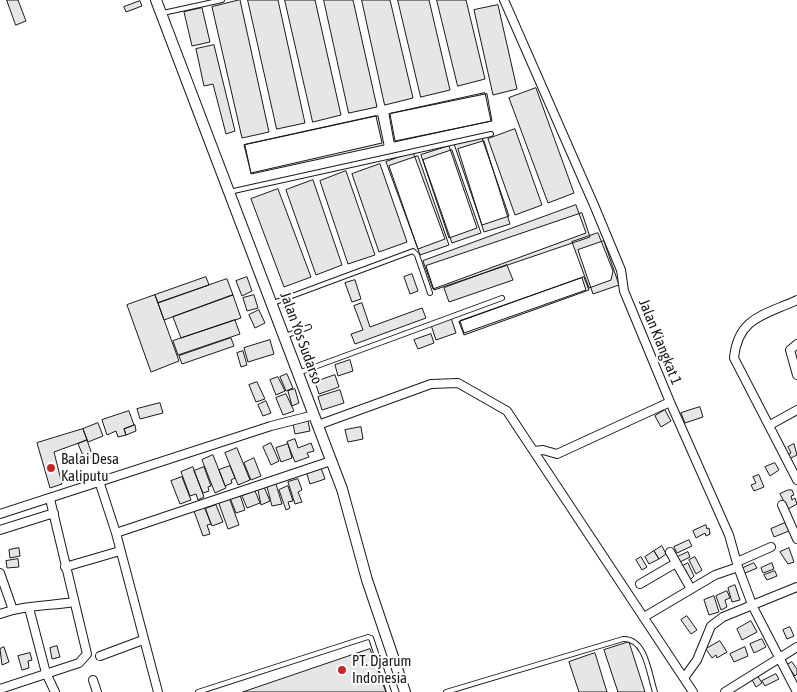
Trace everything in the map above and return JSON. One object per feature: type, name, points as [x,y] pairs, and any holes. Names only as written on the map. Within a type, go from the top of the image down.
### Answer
[{"type":"street","name":"Jalan Yos Sudarso","points":[[156,0],[273,303],[342,489],[367,580],[405,692]]},
{"type":"street","name":"Jalan Kiangkat 1","points":[[504,0],[594,205],[620,270],[624,291],[670,402],[729,535],[737,564],[753,607],[778,659],[797,692]]},
{"type":"street","points":[[797,300],[750,322],[735,340],[734,358],[797,480]]},
{"type":"street","points":[[797,344],[790,350],[797,375]]},
{"type":"street","points":[[0,514],[50,499],[99,481],[316,420],[431,384],[458,382],[507,411],[693,692]]},
{"type":"street","points":[[534,451],[543,450],[556,454],[670,402]]},
{"type":"street","points":[[770,425],[797,410]]},
{"type":"street","points":[[116,533],[331,461]]},
{"type":"street","points":[[99,481],[116,533],[158,692]]},
{"type":"street","points":[[1,690],[79,663],[88,654],[65,567],[50,499]]},
{"type":"street","points":[[782,505],[797,539]]},
{"type":"street","points":[[0,530],[54,513]]},
{"type":"street","points":[[644,617],[715,575],[771,548]]},
{"type":"street","points":[[65,567],[120,551]]},
{"type":"street","points":[[670,552],[691,589]]},
{"type":"street","points":[[640,584],[676,563]]},
{"type":"street","points":[[0,573],[13,610]]},
{"type":"street","points":[[684,678],[701,652],[711,626],[723,617],[753,607],[797,587]]},
{"type":"street","points":[[0,614],[13,610],[74,602]]},
{"type":"street","points":[[29,608],[46,673],[55,692]]},
{"type":"street","points":[[100,656],[143,640]]},
{"type":"street","points":[[725,692],[797,647]]},
{"type":"street","points":[[93,680],[97,692]]},
{"type":"lane","points":[[161,13],[222,0]]},
{"type":"lane","points":[[229,192],[491,134]]},
{"type":"lane","points":[[273,303],[413,252],[417,255],[430,293]]},
{"type":"lane","points":[[298,374],[502,298]]},
{"type":"lane","points":[[285,336],[308,327]]},
{"type":"lane","points":[[198,692],[368,636],[371,638],[389,692]]},
{"type":"lane","points":[[446,692],[631,638],[640,644],[654,692]]},
{"type":"building","points":[[7,0],[18,0],[26,21],[16,25]]},
{"type":"building","points":[[240,0],[269,132],[242,138],[212,7]]},
{"type":"building","points":[[248,0],[278,0],[305,123],[277,129]]},
{"type":"building","points":[[285,0],[315,0],[341,115],[313,122]]},
{"type":"building","points":[[324,0],[353,0],[377,107],[349,113]]},
{"type":"building","points":[[362,0],[390,0],[413,98],[385,105]]},
{"type":"building","points":[[398,0],[429,0],[450,90],[421,97]]},
{"type":"building","points":[[437,0],[466,0],[485,79],[458,86]]},
{"type":"building","points":[[140,1],[142,6],[126,12],[124,7]]},
{"type":"building","points":[[498,5],[517,89],[493,95],[474,10]]},
{"type":"building","points":[[202,8],[210,42],[192,46],[184,12]]},
{"type":"building","points":[[214,45],[235,131],[226,134],[213,84],[204,86],[196,49]]},
{"type":"building","points":[[536,88],[574,193],[548,203],[509,98]]},
{"type":"building","points":[[485,93],[491,121],[394,142],[389,114]]},
{"type":"building","points":[[487,94],[492,121],[395,141],[390,114]]},
{"type":"building","points":[[376,116],[382,143],[251,173],[244,145]]},
{"type":"building","points":[[378,116],[384,145],[251,174],[245,145]]},
{"type":"building","points":[[515,129],[542,205],[515,215],[488,139]]},
{"type":"building","points":[[481,135],[509,216],[482,225],[454,144]]},
{"type":"building","points":[[484,141],[510,224],[484,232],[458,149]]},
{"type":"building","points":[[449,146],[477,228],[449,238],[421,155]]},
{"type":"building","points":[[452,150],[481,233],[452,243],[423,160]]},
{"type":"building","points":[[413,152],[445,239],[418,249],[386,162]]},
{"type":"building","points":[[418,156],[449,245],[420,255],[389,166]]},
{"type":"building","points":[[380,164],[407,242],[379,252],[352,174]]},
{"type":"building","points":[[346,171],[375,255],[348,264],[320,181]]},
{"type":"building","points":[[313,180],[342,265],[316,275],[286,190]]},
{"type":"building","points":[[278,189],[311,277],[284,287],[251,199]]},
{"type":"building","points":[[576,205],[586,233],[433,289],[423,261]]},
{"type":"building","points":[[582,213],[590,237],[434,290],[426,266]]},
{"type":"building","points":[[598,233],[613,271],[611,280],[589,288],[572,242]]},
{"type":"building","points":[[604,241],[619,285],[593,294],[578,250]]},
{"type":"building","points":[[507,265],[513,280],[449,302],[444,288]]},
{"type":"building","points":[[412,274],[418,291],[410,294],[404,277]]},
{"type":"building","points":[[206,277],[209,285],[158,303],[155,295]]},
{"type":"building","points":[[247,277],[252,291],[242,296],[236,281]]},
{"type":"building","points":[[584,277],[589,290],[464,335],[459,322]]},
{"type":"building","points":[[582,278],[586,290],[464,333],[460,321]]},
{"type":"building","points":[[227,279],[233,295],[164,320],[158,303]]},
{"type":"building","points":[[355,280],[361,299],[352,302],[345,283]]},
{"type":"building","points":[[155,295],[179,361],[151,372],[127,305]]},
{"type":"building","points":[[233,295],[241,318],[181,338],[173,317]]},
{"type":"building","points":[[254,295],[258,308],[247,311],[243,298]]},
{"type":"building","points":[[362,303],[370,327],[422,308],[426,318],[355,344],[351,334],[363,330],[354,306]]},
{"type":"building","points":[[259,310],[265,323],[255,328],[249,315]]},
{"type":"building","points":[[451,318],[456,333],[436,340],[431,325]]},
{"type":"building","points":[[235,320],[240,334],[178,355],[173,341]]},
{"type":"building","points":[[431,334],[434,343],[418,349],[414,340]]},
{"type":"building","points":[[231,338],[234,346],[182,364],[179,356]]},
{"type":"building","points":[[270,340],[274,354],[248,362],[244,348]]},
{"type":"building","points":[[243,351],[247,365],[241,367],[237,353]]},
{"type":"building","points":[[350,360],[353,371],[338,376],[335,365]]},
{"type":"building","points":[[287,374],[293,388],[286,391],[280,377]]},
{"type":"building","points":[[335,375],[339,387],[319,394],[315,382]]},
{"type":"building","points":[[278,377],[285,391],[276,395],[270,380]]},
{"type":"building","points":[[257,382],[265,399],[256,402],[249,385]]},
{"type":"building","points":[[295,389],[299,403],[292,406],[288,391]]},
{"type":"building","points":[[340,390],[344,403],[322,410],[318,397]]},
{"type":"building","points":[[286,394],[294,411],[283,415],[276,398]]},
{"type":"building","points":[[266,401],[271,413],[263,416],[258,405]]},
{"type":"building","points":[[160,403],[163,413],[140,419],[137,409]]},
{"type":"building","points":[[700,407],[703,417],[685,423],[681,413]]},
{"type":"building","points":[[665,410],[671,421],[661,427],[655,416]]},
{"type":"building","points":[[129,411],[134,425],[124,429],[126,435],[118,437],[116,431],[107,435],[102,420]]},
{"type":"building","points":[[308,421],[310,431],[295,434],[293,424]]},
{"type":"building","points":[[98,423],[103,436],[88,442],[83,429]]},
{"type":"building","points":[[135,425],[136,431],[126,435],[124,429]]},
{"type":"building","points":[[361,427],[363,439],[348,442],[345,430]]},
{"type":"building","name":"Balai Desa Kaliputu","points":[[83,429],[87,440],[54,452],[62,484],[50,488],[37,443]]},
{"type":"building","points":[[295,439],[298,448],[311,443],[314,451],[307,453],[309,457],[295,462],[287,442]]},
{"type":"building","points":[[87,440],[93,457],[85,460],[78,444]]},
{"type":"building","points":[[271,443],[279,461],[271,465],[263,447]]},
{"type":"building","points":[[288,444],[292,458],[281,462],[276,448]]},
{"type":"building","points":[[794,444],[797,455],[789,459],[787,455],[791,453],[788,447]]},
{"type":"building","points":[[237,448],[250,480],[238,485],[225,453]]},
{"type":"building","points":[[213,455],[226,488],[215,493],[202,460]]},
{"type":"building","points":[[254,458],[261,476],[251,480],[244,463]]},
{"type":"building","points":[[775,463],[779,470],[770,476],[765,467]]},
{"type":"building","points":[[320,465],[325,479],[310,484],[306,471]]},
{"type":"building","points":[[230,466],[235,478],[231,480],[232,483],[225,486],[219,470]]},
{"type":"building","points":[[193,467],[204,497],[198,500],[196,494],[190,496],[181,472]]},
{"type":"building","points":[[204,467],[211,486],[208,487],[209,491],[203,493],[194,471]]},
{"type":"building","points":[[759,475],[764,487],[754,491],[751,485],[756,483],[753,477]]},
{"type":"building","points":[[182,477],[191,500],[180,504],[171,481]]},
{"type":"building","points":[[298,479],[302,490],[298,492],[302,502],[295,504],[288,482]]},
{"type":"building","points":[[276,484],[282,504],[272,506],[267,487]]},
{"type":"building","points":[[288,486],[293,501],[288,502],[290,508],[286,510],[279,490]]},
{"type":"building","points":[[264,487],[270,501],[261,505],[258,490]]},
{"type":"building","points":[[792,490],[794,495],[791,496],[792,500],[795,498],[797,504],[788,509],[780,494]]},
{"type":"building","points":[[255,491],[260,503],[247,508],[242,496]]},
{"type":"building","points":[[240,495],[245,510],[236,513],[230,498]]},
{"type":"building","points":[[229,497],[239,525],[228,529],[218,501]]},
{"type":"building","points":[[216,505],[223,522],[212,526],[205,509]]},
{"type":"building","points":[[205,507],[211,524],[207,525],[210,534],[203,536],[194,511]]},
{"type":"building","points":[[785,523],[789,531],[774,537],[771,529]]},
{"type":"building","points":[[706,525],[707,529],[709,528],[710,534],[706,536],[705,533],[696,538],[693,531]]},
{"type":"building","points":[[689,540],[692,546],[677,553],[674,547]]},
{"type":"building","points":[[662,546],[666,554],[659,559],[654,551]]},
{"type":"building","points":[[19,548],[20,556],[10,558],[9,550]]},
{"type":"building","points":[[789,548],[794,562],[788,564],[780,552]]},
{"type":"building","points":[[654,551],[659,559],[649,564],[645,557]]},
{"type":"building","points":[[688,552],[690,557],[678,563],[675,558]]},
{"type":"building","points":[[641,557],[647,567],[642,570],[636,560]]},
{"type":"building","points":[[695,557],[702,570],[696,574],[689,560]]},
{"type":"building","points":[[18,559],[19,567],[7,568],[6,561]]},
{"type":"building","points":[[688,563],[694,576],[689,581],[684,574],[687,573],[685,569],[683,570],[681,567]]},
{"type":"building","points":[[754,563],[757,568],[743,574],[741,569]]},
{"type":"building","points":[[772,563],[774,569],[763,573],[761,568]]},
{"type":"building","points":[[775,571],[777,576],[767,580],[764,575]]},
{"type":"building","points":[[735,585],[740,600],[732,602],[728,588]]},
{"type":"building","points":[[727,591],[730,598],[725,600],[727,607],[721,610],[716,596]]},
{"type":"building","points":[[714,596],[719,612],[709,615],[704,600]]},
{"type":"building","points":[[687,616],[697,630],[691,634],[681,620]]},
{"type":"building","points":[[751,621],[757,632],[742,640],[737,629]]},
{"type":"building","points":[[790,627],[794,636],[787,639],[783,630]]},
{"type":"building","points":[[762,639],[766,647],[754,653],[750,644]]},
{"type":"building","points":[[720,641],[727,652],[717,658],[716,655],[712,658],[706,649]]},
{"type":"building","points":[[629,642],[645,692],[618,692],[604,650]]},
{"type":"building","points":[[57,646],[60,657],[52,659],[50,648]]},
{"type":"building","points":[[4,647],[9,662],[2,665],[0,649]]},
{"type":"building","points":[[745,647],[748,656],[734,662],[730,654]]},
{"type":"building","name":"PT. Djarum Indonesia","points":[[370,649],[386,692],[243,692]]},
{"type":"building","points":[[30,653],[32,660],[28,661],[29,668],[22,670],[18,656]]},
{"type":"building","points":[[595,653],[607,692],[579,692],[569,662]]},
{"type":"building","points":[[792,662],[797,669],[795,676],[787,665]]},
{"type":"building","points":[[776,674],[779,679],[765,686],[762,681]]},
{"type":"building","points":[[757,675],[762,683],[756,687],[751,678]]},
{"type":"place","name":"Balai Desa Kaliputu","points":[[51,468]]},
{"type":"place","name":"PT. Djarum Indonesia","points":[[342,670]]}]
